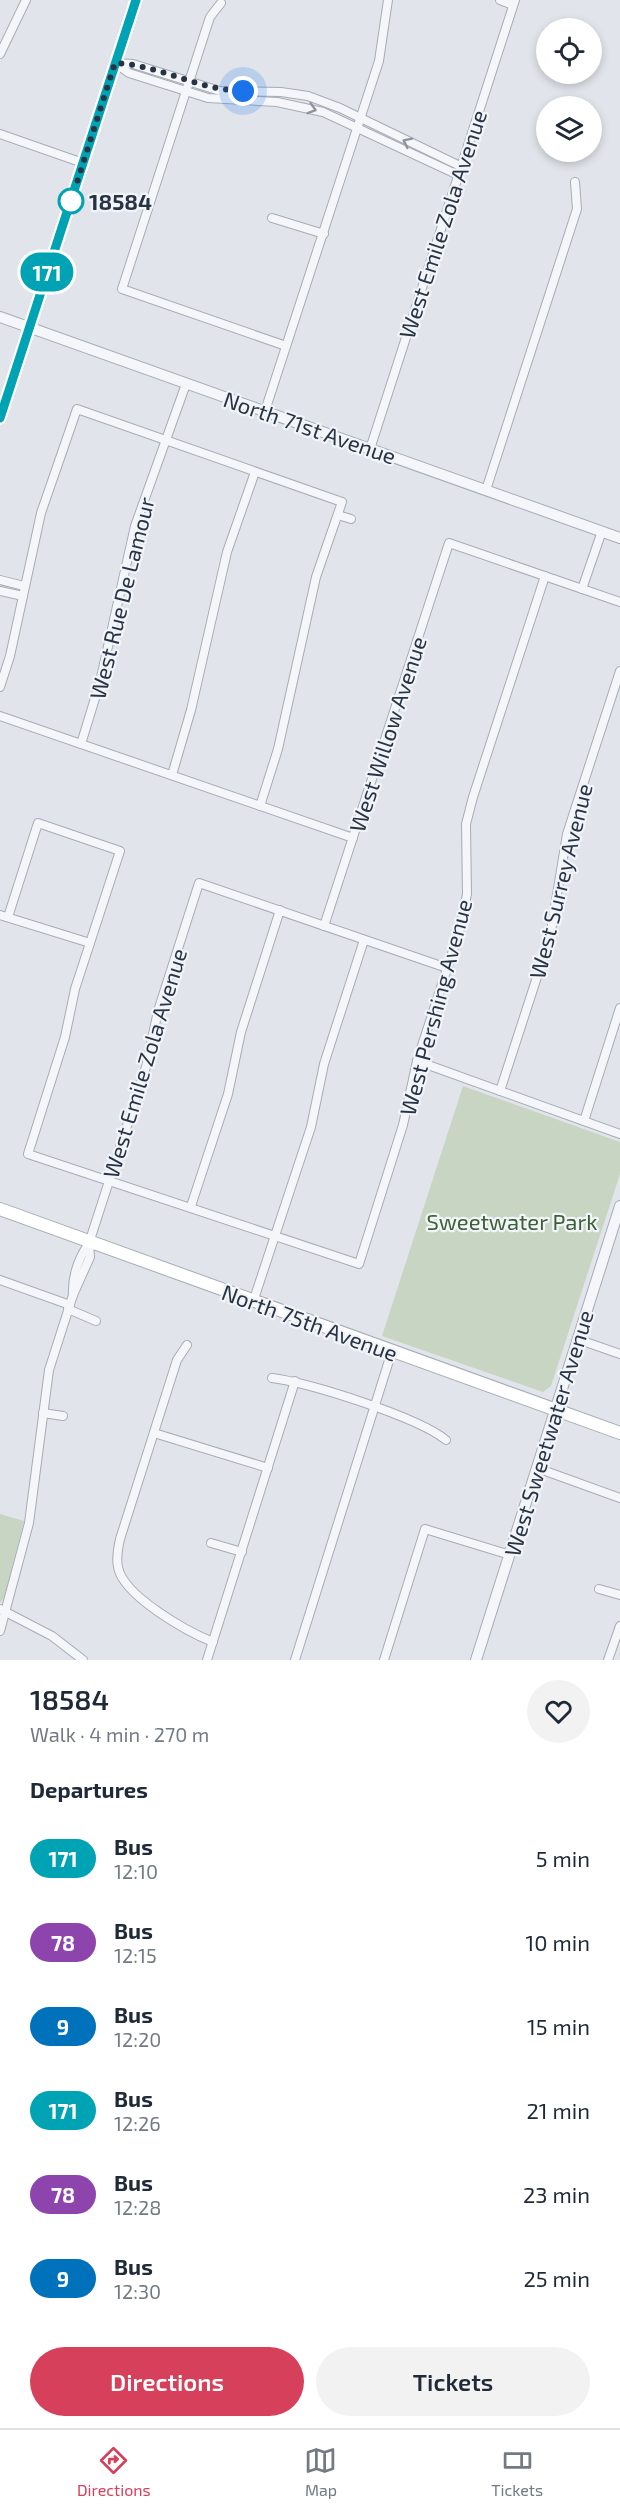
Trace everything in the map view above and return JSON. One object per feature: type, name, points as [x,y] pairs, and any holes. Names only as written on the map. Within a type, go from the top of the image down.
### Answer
[{"type":"main road","points":[[0,418],[136,0]]},
{"type":"main road","name":"North 75th Avenue","points":[[0,1209],[253,1302],[620,1432]]},
{"type":"street","points":[[0,54],[26,0]]},
{"type":"street","points":[[265,411],[379,61],[388,0]]},
{"type":"street","points":[[500,0],[514,2]]},
{"type":"street","name":"West Emile Zola Avenue","points":[[370,449],[514,2]]},
{"type":"street","points":[[221,3],[210,17],[122,289],[286,346]]},
{"type":"street","points":[[115,63],[133,64],[220,91],[282,93],[318,99],[361,118],[459,170]]},
{"type":"street","points":[[115,63],[129,73],[218,100],[281,102],[322,112],[459,170]]},
{"type":"street","points":[[281,102],[282,93]]},
{"type":"street","points":[[0,134],[83,163]]},
{"type":"street","points":[[486,490],[577,209],[575,182]]},
{"type":"street","points":[[272,218],[324,234]]},
{"type":"street","name":"North 71st Avenue","points":[[0,317],[620,538]]},
{"type":"street","name":"West Rue De Lamour","points":[[81,744],[100,682],[135,526],[186,384]]},
{"type":"street","points":[[0,687],[45,499],[77,410],[342,502],[316,577],[278,749],[260,806]]},
{"type":"street","points":[[172,776],[189,718],[222,569],[255,472]]},
{"type":"street","points":[[338,515],[351,519]]},
{"type":"street","points":[[582,589],[602,531]]},
{"type":"street","name":"West Willow Avenue","points":[[324,926],[449,543],[545,576]]},
{"type":"street","points":[[545,576],[620,602]]},
{"type":"street","name":"West Pershing Avenue","points":[[275,1235],[359,1264],[403,1125],[417,1061],[447,968],[467,894],[466,824],[545,576]]},
{"type":"street","points":[[0,580],[24,591]]},
{"type":"street","points":[[0,591],[24,591]]},
{"type":"street","name":"West Surrey Avenue","points":[[501,1091],[550,937],[567,834],[620,671]]},
{"type":"street","points":[[0,716],[353,838]]},
{"type":"street","points":[[90,943],[4,916],[38,823],[120,852],[73,996],[60,1053],[28,1154],[275,1235]]},
{"type":"street","name":"West Emile Zola Avenue","points":[[0,1631],[3,1610],[29,1523],[49,1370],[73,1295],[90,1257],[89,1243],[146,1067],[158,1011],[199,882],[280,910]]},
{"type":"street","points":[[191,1206],[228,1094],[241,1032],[280,910],[447,968]]},
{"type":"street","points":[[253,1302],[311,1126],[324,1064],[364,940]]},
{"type":"street","points":[[584,1121],[620,1008]]},
{"type":"street","points":[[417,1061],[620,1134]]},
{"type":"street","name":"West Sweetwater Avenue","points":[[476,1660],[620,1206]]},
{"type":"street","points":[[0,1280],[96,1320]]},
{"type":"street","points":[[577,1339],[620,1354]]},
{"type":"street","points":[[187,1345],[177,1360],[120,1539],[118,1569],[134,1590],[164,1617],[213,1642]]},
{"type":"street","points":[[295,1660],[392,1351]]},
{"type":"street","points":[[272,1378],[295,1381],[374,1408],[433,1430],[446,1440]]},
{"type":"street","points":[[207,1660],[295,1381]]},
{"type":"street","points":[[43,1413],[63,1416]]},
{"type":"street","points":[[154,1433],[268,1468]]},
{"type":"street","points":[[537,1468],[620,1498]]},
{"type":"street","points":[[384,1660],[425,1529],[510,1555]]},
{"type":"street","points":[[211,1543],[242,1552]]},
{"type":"street","points":[[600,1589],[620,1595]]},
{"type":"street","points":[[3,1610],[52,1636],[83,1660]]},
{"type":"street","points":[[608,1660],[620,1626]]},
{"type":"green space","name":"Sweetwater Park","points":[[463,1086],[620,1142],[620,1174],[551,1386],[543,1392],[382,1336]]},
{"type":"green space","points":[[0,1514],[24,1521],[4,1598],[0,1603]]},
{"type":"bus line","name":"171","points":[[0,418],[136,0]]},
{"type":"place","name":"18584","points":[[71,201]]},
{"type":"route","points":[[71,201],[115,63],[133,64],[220,91],[243,91]]}]
